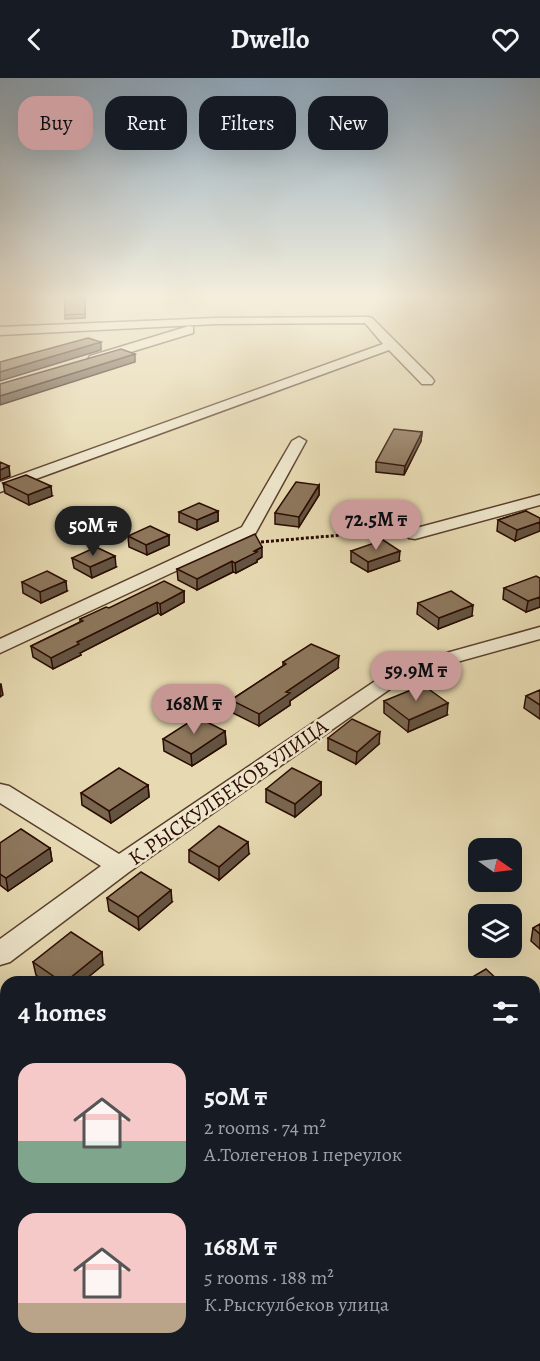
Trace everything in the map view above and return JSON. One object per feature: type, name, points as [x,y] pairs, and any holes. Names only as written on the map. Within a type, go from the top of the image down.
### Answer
[{"type":"street","points":[[80,363],[106,355]]},
{"type":"street","points":[[0,487],[364,355]]},
{"type":"street","points":[[401,355],[427,381]]},
{"type":"street","points":[[0,647],[249,530],[299,441]]},
{"type":"street","points":[[415,534],[540,500]]},
{"type":"street","name":"К.РЫСКУЛБЕКОВ УЛИЦА","points":[[0,954],[120,866],[403,670],[539,635]]},
{"type":"street","points":[[0,792],[120,866]]},
{"type":"path","points":[[236,536],[252,542],[388,531],[415,534]]},
{"type":"building","points":[[26,355],[58,355],[0,372],[0,362]]},
{"type":"building","points":[[101,355],[132,355],[0,396],[0,384]]},
{"type":"building","points":[[394,429],[422,432],[405,466],[376,462]]},
{"type":"building","points":[[0,462],[9,466],[0,470]]},
{"type":"building","points":[[26,475],[51,486],[28,495],[3,483]]},
{"type":"building","points":[[296,482],[319,485],[299,517],[275,513]]},
{"type":"building","points":[[199,503],[218,511],[197,520],[179,512]]},
{"type":"building","points":[[526,511],[540,518],[540,522],[517,530],[498,520]]},
{"type":"building","points":[[150,526],[169,535],[146,545],[128,536]]},
{"type":"building","points":[[255,534],[262,547],[235,563],[232,561],[197,579],[177,569]]},
{"type":"building","points":[[383,540],[400,551],[368,562],[351,551]]},
{"type":"building","points":[[96,547],[115,556],[90,567],[72,558]]},
{"type":"building","points":[[47,571],[66,581],[40,592],[22,582]]},
{"type":"building","points":[[536,576],[540,578],[540,597],[528,601],[504,588]]},
{"type":"building","points":[[164,581],[184,591],[77,642],[79,644],[51,658],[31,646],[83,621],[80,619],[106,607],[109,608]]},
{"type":"building","points":[[451,591],[473,605],[439,618],[418,603]]},
{"type":"building","points":[[311,644],[339,656],[286,692],[290,693],[259,714],[231,700],[286,664],[283,662]]},
{"type":"building","points":[[423,685],[448,703],[409,720],[384,701]]},
{"type":"building","points":[[540,690],[540,705],[526,696]]},
{"type":"building","points":[[197,717],[225,731],[191,754],[163,739]]},
{"type":"building","points":[[352,719],[380,732],[357,752],[328,738]]},
{"type":"building","points":[[119,768],[148,785],[109,811],[81,793]]},
{"type":"building","points":[[292,768],[321,782],[295,804],[266,789]]},
{"type":"building","points":[[219,826],[248,842],[219,867],[189,850]]},
{"type":"building","points":[[21,829],[50,848],[6,878],[0,874],[0,843]]},
{"type":"building","points":[[141,872],[171,890],[138,917],[107,898]]},
{"type":"building","points":[[540,924],[540,934],[533,928]]},
{"type":"building","points":[[71,932],[102,952],[72,976],[53,976],[33,962]]},
{"type":"building","points":[[486,969],[494,976],[474,976]]}]
